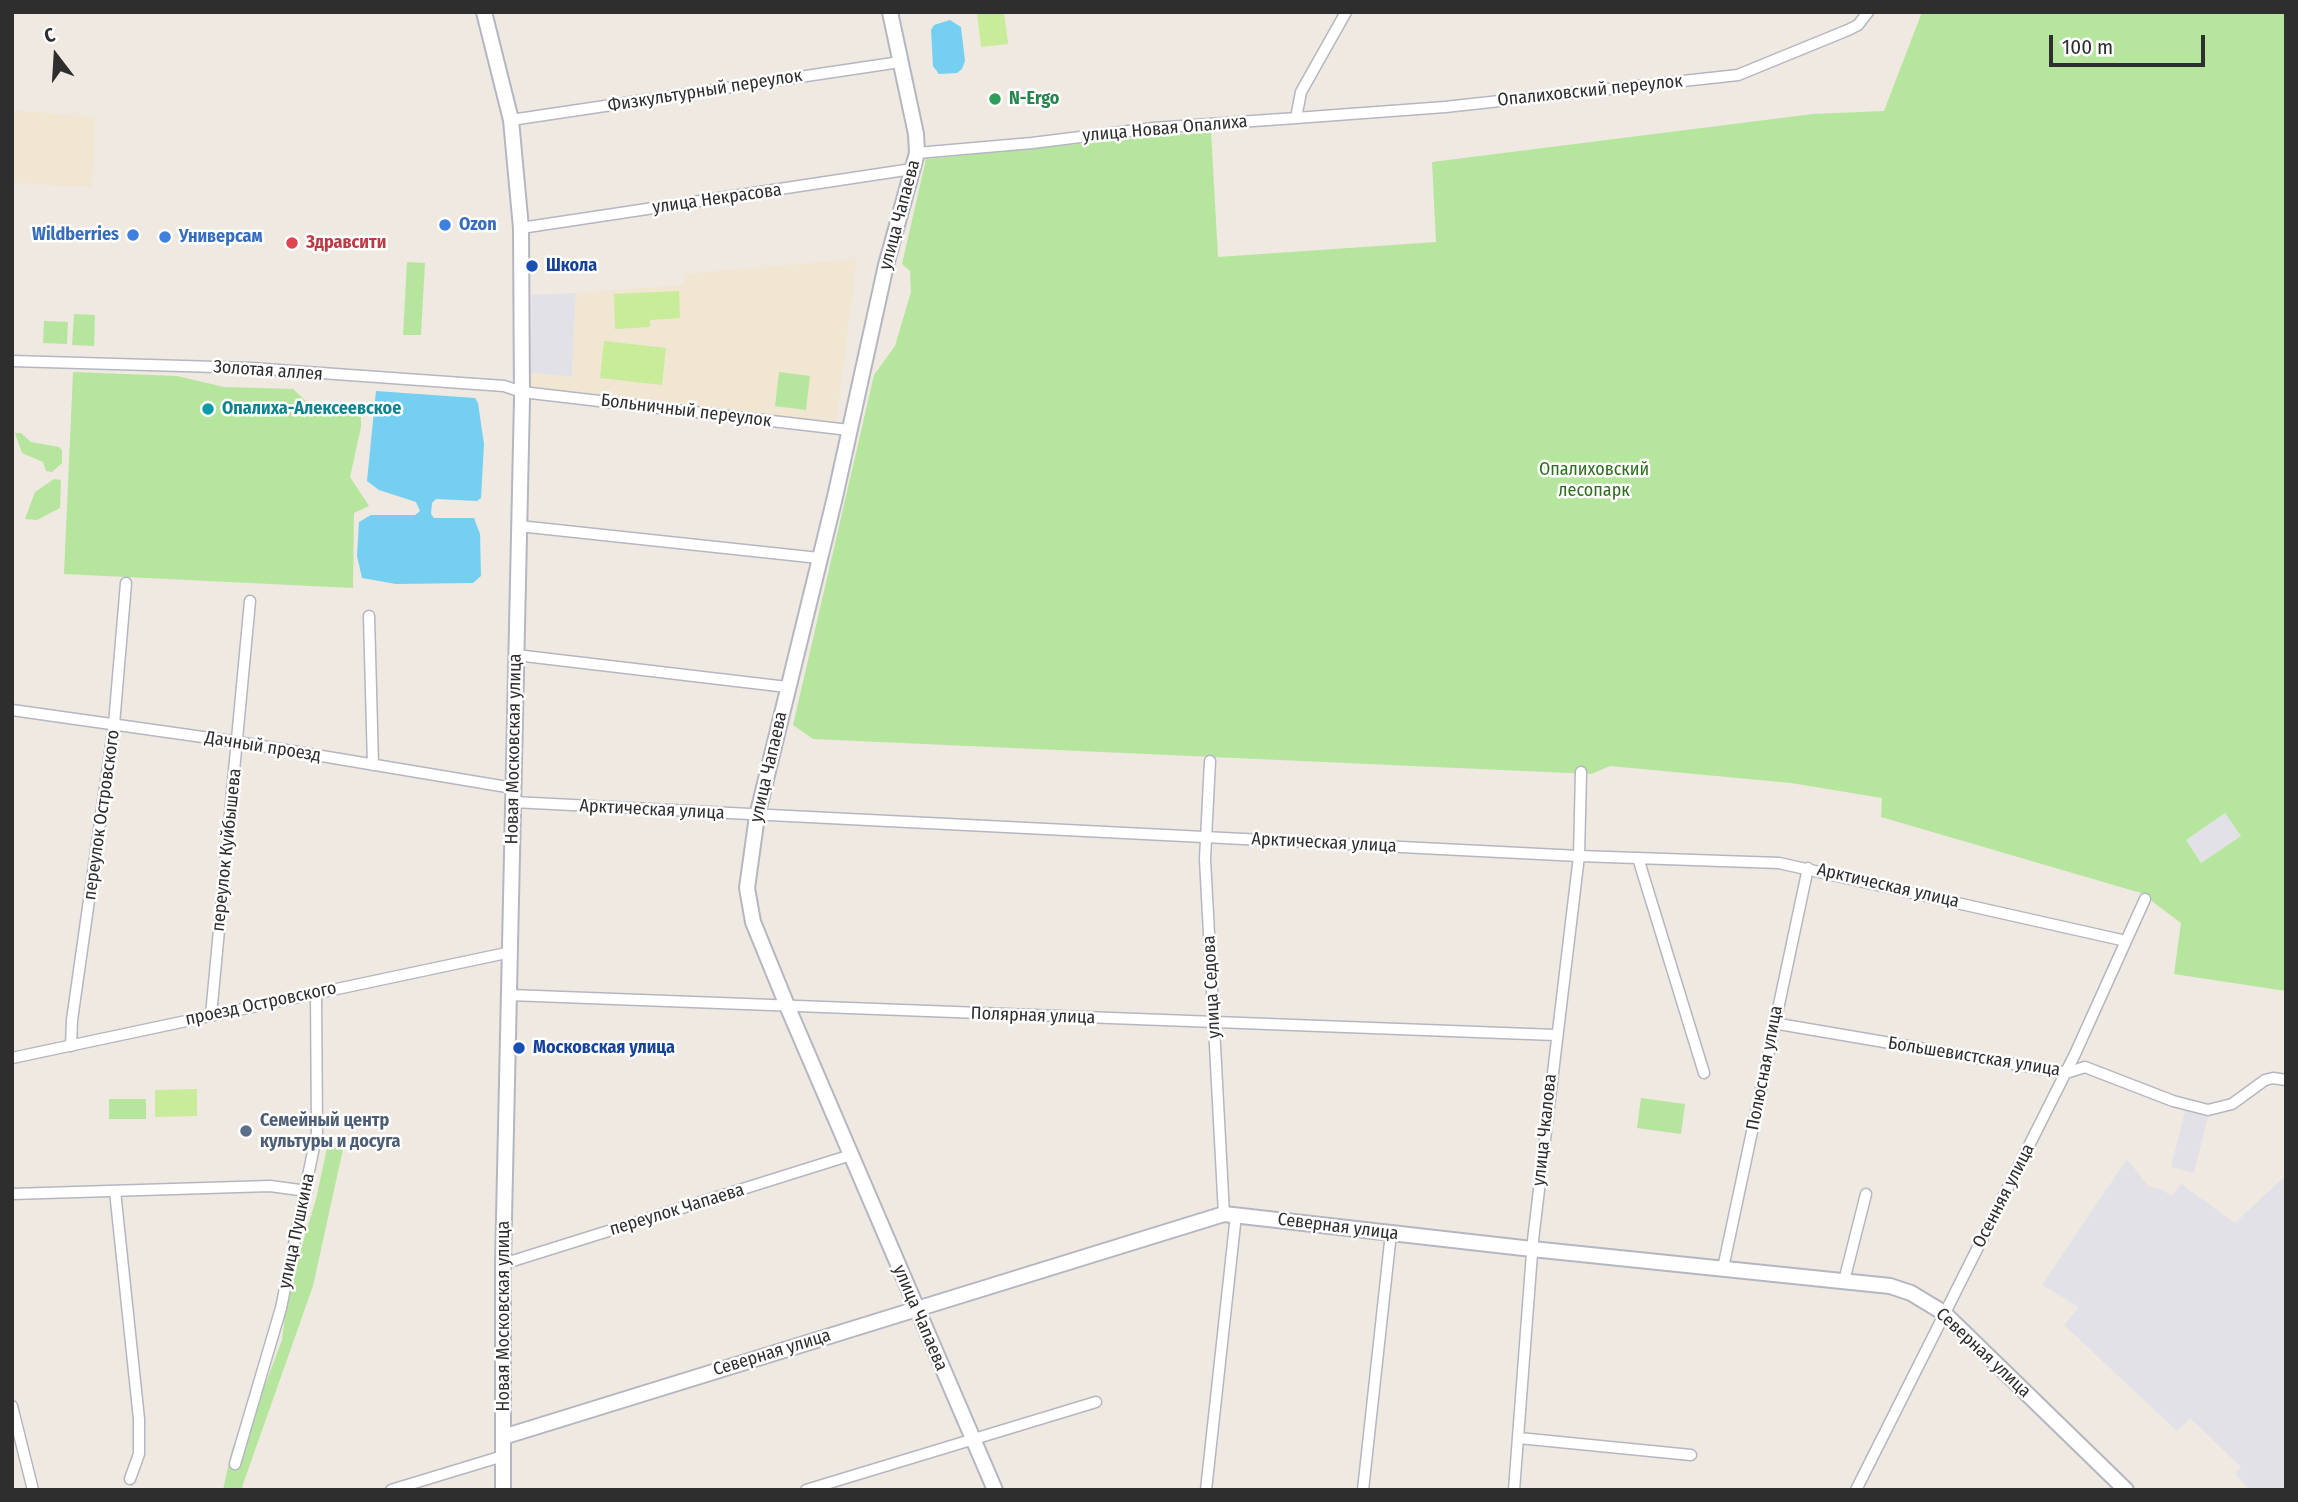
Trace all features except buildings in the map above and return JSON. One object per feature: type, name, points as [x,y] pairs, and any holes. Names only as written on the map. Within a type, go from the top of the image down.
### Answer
[{"type":"street","name":"Новая Московская улица","points":[[484,12],[511,120],[521,228],[522,392],[503,1264],[503,1490]]},
{"type":"street","name":"улица Чапаева","points":[[890,12],[917,153],[886,265],[757,816],[747,888],[748,905],[788,1008],[915,1309],[995,1490]]},
{"type":"street","points":[[1296,118],[1301,92],[1346,12]]},
{"type":"street","name":"Опалиховский переулок","points":[[1296,118],[1445,107],[1738,75],[1848,30],[1858,25],[1868,12]]},
{"type":"street","name":"Физкультурный переулок","points":[[511,120],[900,62]]},
{"type":"street","name":"улица Новая Опалиха","points":[[917,153],[1153,128],[1296,118]]},
{"type":"street","name":"улица Некрасова","points":[[521,228],[912,169]]},
{"type":"street","name":"Золотая аллея","points":[[12,361],[249,368],[504,386],[522,392]]},
{"type":"street","name":"Больничный переулок","points":[[522,392],[849,430]]},
{"type":"street","points":[[519,526],[819,558]]},
{"type":"street","name":"переулок Островского","points":[[71,1046],[72,1020],[114,723],[126,583]]},
{"type":"street","name":"переулок Куйбышева","points":[[211,1015],[250,601]]},
{"type":"street","points":[[369,616],[373,765]]},
{"type":"street","points":[[516,655],[787,687]]},
{"type":"street","name":"Дачный проезд","points":[[12,709],[373,765],[513,795]]},
{"type":"street","name":"улица Седова","points":[[1206,1490],[1230,1214],[1214,1021],[1206,837],[1210,761]]},
{"type":"street","name":"улица Чкалова","points":[[1514,1490],[1532,1250],[1555,1035],[1579,856],[1581,772]]},
{"type":"street","name":"Арктическая улица","points":[[513,795],[757,816],[1579,856],[1748,861],[1808,868],[2126,941]]},
{"type":"street","points":[[1638,858],[1704,1073]]},
{"type":"street","name":"Полюсная улица","points":[[1723,1268],[1808,868]]},
{"type":"street","name":"Осенняя улица","points":[[1856,1490],[2066,1073],[2145,899]]},
{"type":"street","name":"проезд Островского","points":[[12,1058],[511,952]]},
{"type":"street","name":"улица Пушкина","points":[[235,1464],[281,1308],[307,1191],[317,1132],[316,992]]},
{"type":"street","name":"Полярная улица","points":[[510,995],[788,1008],[1555,1035]]},
{"type":"street","name":"Большевистская улица","points":[[1773,1023],[2066,1073],[2085,1067],[2173,1101],[2208,1110],[2232,1104],[2266,1080],[2286,1080]]},
{"type":"street","name":"переулок Чапаева","points":[[503,1264],[851,1155]]},
{"type":"street","points":[[12,1194],[270,1186],[307,1191]]},
{"type":"street","points":[[115,1191],[139,1419],[139,1454],[130,1479]]},
{"type":"street","points":[[1844,1281],[1867,1194]]},
{"type":"street","name":"Северная улица","points":[[503,1437],[1230,1214],[1532,1250],[1890,1286],[1911,1293],[1944,1313],[2126,1490]]},
{"type":"street","points":[[1363,1490],[1391,1233]]},
{"type":"street","points":[[807,1490],[1096,1402]]},
{"type":"street","points":[[12,1406],[33,1490]]},
{"type":"street","points":[[1518,1438],[1691,1455]]},
{"type":"street","points":[[391,1490],[503,1456]]},
{"type":"shaded area","points":[[12,110],[95,117],[92,187],[12,183]]},
{"type":"shaded area","points":[[857,259],[836,423],[703,408],[699,404],[687,406],[530,388],[531,373],[572,377],[576,293],[684,285],[684,274]]},
{"type":"shaded area","points":[[576,293],[572,377],[531,373],[532,295]]},
{"type":"shaded area","points":[[2225,813],[2241,836],[2201,863],[2186,840]]},
{"type":"shaded area","points":[[2185,1111],[2208,1117],[2194,1173],[2171,1167]]},
{"type":"shaded area","points":[[2127,1159],[2148,1186],[2161,1189],[2171,1196],[2181,1184],[2235,1223],[2286,1175],[2286,1490],[2250,1490],[2235,1474],[2241,1467],[2190,1418],[2177,1431],[2064,1325],[2079,1307],[2042,1285]]},
{"type":"green space","points":[[977,12],[1004,12],[1008,44],[981,47]]},
{"type":"green space","name":"Опалиховский лесопарк","points":[[1922,12],[2286,12],[2286,991],[2174,974],[2181,923],[2141,893],[1881,817],[1882,798],[1791,783],[1610,766],[1591,774],[813,739],[793,725],[874,375],[895,346],[911,292],[910,271],[902,264],[926,159],[1211,131],[1218,257],[1436,242],[1432,162],[1813,114],[1884,111]],"holes":[[[2225,813],[2241,836],[2201,863],[2186,840]]]},
{"type":"green space","points":[[407,262],[425,263],[421,335],[403,335]]},
{"type":"green space","points":[[679,291],[680,318],[650,320],[650,327],[615,329],[614,294]]},
{"type":"green space","points":[[74,314],[95,315],[94,346],[72,345]]},
{"type":"green space","points":[[44,321],[68,322],[67,344],[43,343]]},
{"type":"green space","points":[[604,341],[666,348],[662,385],[600,378]]},
{"type":"green space","points":[[73,372],[177,376],[224,387],[293,389],[308,403],[361,410],[361,427],[350,477],[369,506],[354,513],[353,588],[64,574]]},
{"type":"green space","points":[[779,372],[810,376],[806,410],[775,406]]},
{"type":"green space","points":[[15,433],[21,433],[31,442],[59,447],[62,450],[62,463],[52,472],[46,471],[43,462],[22,453]]},
{"type":"green space","points":[[54,479],[61,480],[60,508],[37,520],[25,519],[35,492]]},
{"type":"green space","points":[[197,1089],[197,1116],[155,1117],[155,1090]]},
{"type":"green space","points":[[1641,1098],[1685,1104],[1681,1134],[1637,1128]]},
{"type":"green space","points":[[109,1099],[146,1099],[146,1119],[109,1119]]},
{"type":"green space","points":[[329,1139],[345,1140],[313,1286],[242,1487],[246,1490],[223,1490],[232,1449],[251,1402],[265,1385],[282,1340],[288,1292],[316,1199]]},
{"type":"water","points":[[950,20],[961,27],[965,61],[957,73],[939,74],[933,66],[931,30],[934,25]]},
{"type":"water","points":[[376,391],[475,398],[478,403],[484,444],[481,498],[477,501],[436,499],[432,503],[431,514],[434,518],[474,518],[480,534],[481,576],[473,583],[396,584],[362,578],[357,556],[359,522],[371,515],[415,515],[420,511],[416,502],[379,490],[367,481]]},
{"type":"place","name":"N-Ergo","points":[[995,99]]},
{"type":"place","name":"Ozon","points":[[445,225]]},
{"type":"place","name":"Wildberries","points":[[133,235]]},
{"type":"place","name":"Универсам","points":[[165,237]]},
{"type":"place","name":"Здравсити","points":[[292,243]]},
{"type":"place","name":"Школа","points":[[532,266]]},
{"type":"place","name":"Опалиха-Алексеевское","points":[[208,409]]},
{"type":"place","name":"Московская улица","points":[[519,1048]]},
{"type":"place","name":"Семейный центр культуры и досуга","points":[[246,1131]]}]
